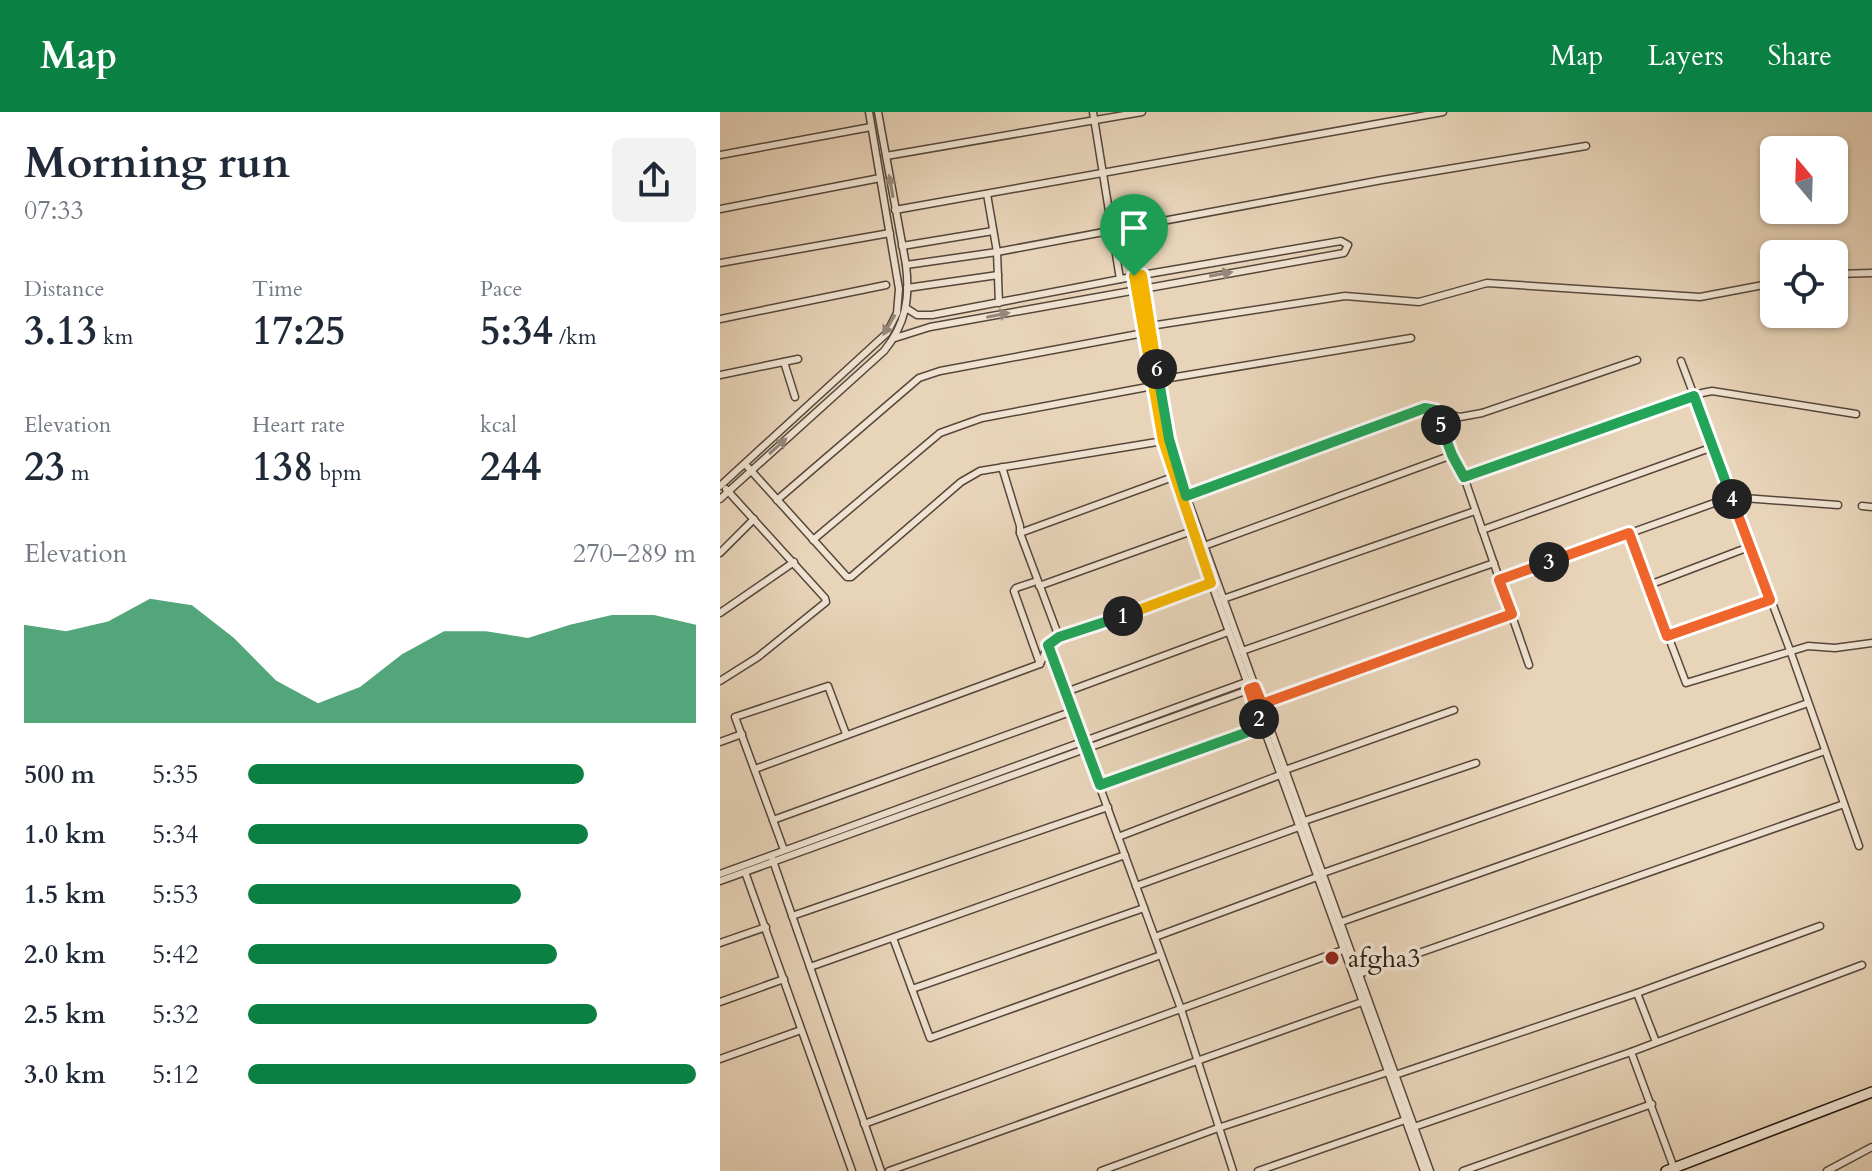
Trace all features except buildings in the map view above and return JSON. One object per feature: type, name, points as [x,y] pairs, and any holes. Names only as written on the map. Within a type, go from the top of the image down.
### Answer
[{"type":"main road","points":[[1670,1169],[1872,1092]]},
{"type":"street","points":[[720,681],[758,657],[826,602],[794,562],[721,486],[887,333],[897,313],[899,289],[869,112]]},
{"type":"street","points":[[720,499],[895,338],[906,308],[909,288],[878,112]]},
{"type":"street","points":[[1093,112],[1120,279]]},
{"type":"street","points":[[886,156],[1142,112]]},
{"type":"street","points":[[895,210],[1443,112]]},
{"type":"street","points":[[720,155],[871,127]]},
{"type":"street","points":[[906,265],[997,252],[1382,180],[1586,146]]},
{"type":"street","points":[[720,209],[880,178]]},
{"type":"street","points":[[987,194],[997,252],[999,303]]},
{"type":"street","points":[[902,246],[993,231]]},
{"type":"street","points":[[720,263],[890,233]]},
{"type":"street","points":[[895,338],[930,327],[1344,253],[1348,245],[1341,241],[921,316],[906,308]]},
{"type":"street","points":[[1848,274],[1872,273]]},
{"type":"street","points":[[899,289],[998,275]]},
{"type":"street","points":[[1138,275],[1144,333],[1173,477],[1228,632],[1262,704],[1343,950],[1374,1025]]},
{"type":"street","points":[[1150,326],[1345,296],[1419,302],[1487,283],[1700,297],[1760,286]]},
{"type":"street","points":[[720,319],[886,285]]},
{"type":"street","points":[[1140,288],[1150,326],[1163,441],[1242,651],[1262,727],[1283,773]]},
{"type":"street","points":[[777,500],[919,378],[940,371],[1144,333]]},
{"type":"street","points":[[813,540],[940,433],[982,418],[1156,383],[1411,338]]},
{"type":"street","points":[[720,375],[798,359]]},
{"type":"street","points":[[1186,496],[1425,408],[1460,417],[1482,413],[1637,360]]},
{"type":"street","points":[[1681,361],[1791,653],[1859,846]]},
{"type":"street","points":[[784,362],[795,397]]},
{"type":"street","points":[[1464,477],[1712,391],[1856,414]]},
{"type":"street","points":[[1435,410],[1464,477],[1529,665]]},
{"type":"street","points":[[745,464],[847,577],[851,577],[961,482],[980,471],[1163,441]]},
{"type":"street","points":[[1482,530],[1713,447]]},
{"type":"street","points":[[1204,546],[1452,455]]},
{"type":"street","points":[[1002,467],[1020,533],[1059,637]]},
{"type":"street","points":[[1020,533],[1173,477]]},
{"type":"street","points":[[1499,580],[1731,497],[1838,505]]},
{"type":"street","points":[[1862,506],[1872,507]]},
{"type":"street","points":[[1223,599],[1475,511]]},
{"type":"street","points":[[720,553],[754,519]]},
{"type":"street","points":[[1040,664],[1014,591],[1016,588],[1192,531]]},
{"type":"street","points":[[1629,533],[1684,680],[1689,684],[1808,646],[1835,648],[1872,643]]},
{"type":"street","points":[[1649,585],[1749,547]]},
{"type":"street","points":[[720,613],[794,562]]},
{"type":"street","points":[[1242,651],[1494,563]]},
{"type":"street","points":[[755,769],[1040,664],[1048,645],[1059,637],[1211,583]]},
{"type":"street","points":[[1667,636],[1770,600]]},
{"type":"street","points":[[1262,704],[1512,614]]},
{"type":"street","points":[[1066,692],[1228,632]]},
{"type":"street","points":[[1048,645],[1181,1009],[1233,1171]]},
{"type":"street","points":[[720,874],[1251,685]]},
{"type":"street","points":[[784,850],[735,717],[828,686],[846,734]]},
{"type":"street","points":[[1155,937],[1320,875],[1808,703]]},
{"type":"street","points":[[1118,837],[1454,710]]},
{"type":"street","points":[[773,820],[1073,711]]},
{"type":"street","points":[[1100,785],[1262,727]]},
{"type":"street","points":[[720,742],[742,734]]},
{"type":"street","points":[[720,881],[745,872],[784,850],[1085,745]]},
{"type":"street","points":[[1341,922],[1825,751]]},
{"type":"street","points":[[1136,886],[1476,763]]},
{"type":"street","points":[[1359,974],[1844,804]]},
{"type":"street","points":[[792,916],[1108,807]]},
{"type":"street","points":[[810,967],[1125,855]]},
{"type":"street","points":[[772,858],[881,1171]]},
{"type":"street","points":[[745,872],[852,1171]]},
{"type":"street","points":[[1320,875],[1341,922],[1374,1025],[1430,1171]]},
{"type":"street","points":[[912,989],[1144,908]]},
{"type":"street","points":[[1101,1171],[1218,1128],[1637,993],[1820,926]]},
{"type":"street","points":[[720,943],[766,927]]},
{"type":"street","points":[[893,938],[929,1036],[933,1038],[1161,955]]},
{"type":"street","points":[[864,1124],[1343,950]]},
{"type":"street","points":[[1414,1127],[1631,1052],[1862,965]]},
{"type":"street","points":[[720,1002],[784,979]]},
{"type":"street","points":[[1637,993],[1656,1042]]},
{"type":"street","points":[[889,1171],[1362,1002]]},
{"type":"street","points":[[720,1059],[801,1030]]},
{"type":"street","points":[[1631,1052],[1652,1104],[1670,1169]]},
{"type":"street","points":[[1392,1074],[1424,1171]]},
{"type":"street","points":[[1463,1171],[1652,1104]]},
{"type":"street","points":[[1258,1171],[1405,1120]]},
{"type":"street","points":[[1827,1171],[1872,1147]]},
{"type":"place","name":"afgha3","points":[[1332,958]]},
{"type":"route","points":[[1142,275],[1169,439],[1186,496],[1425,408],[1435,410],[1464,477],[1694,396],[1770,600],[1667,636],[1629,533],[1499,580],[1512,614],[1262,704],[1255,687],[1249,689],[1262,727],[1100,785],[1048,645],[1059,637],[1211,583],[1163,441],[1134,276],[1142,275]]}]
